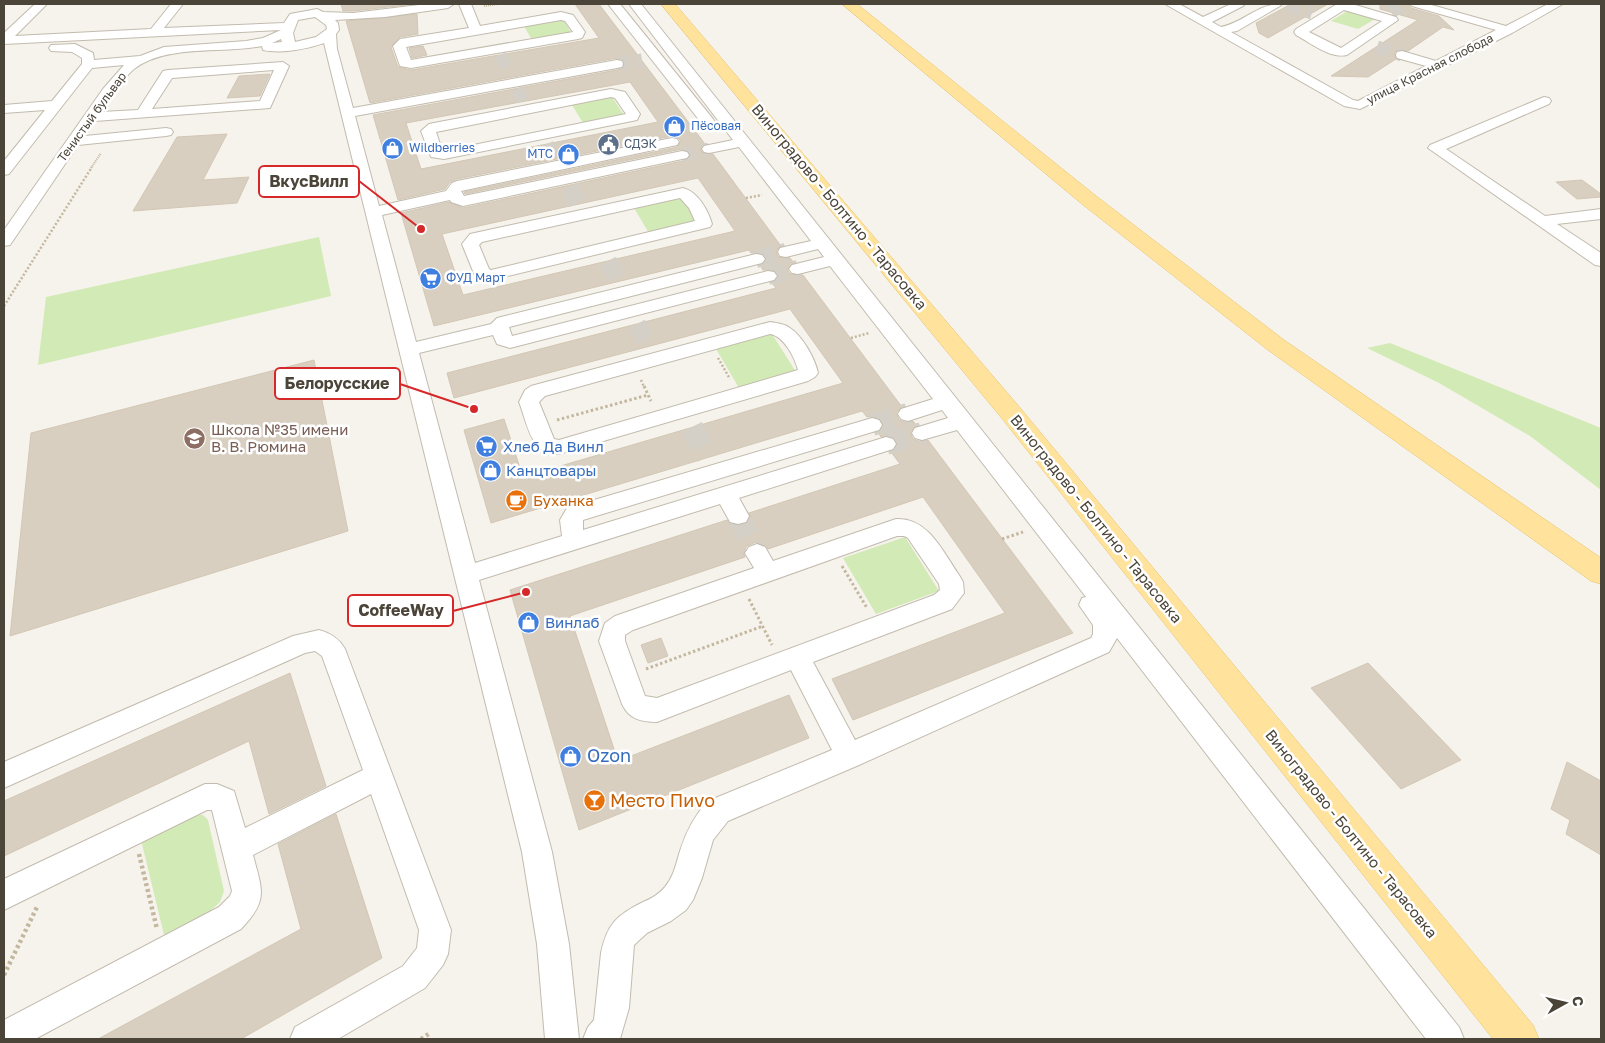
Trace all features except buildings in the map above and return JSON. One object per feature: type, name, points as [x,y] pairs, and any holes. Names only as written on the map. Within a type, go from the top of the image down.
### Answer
[{"type":"main road","name":"Виноградово - Болтино - Тарасовка","points":[[668,4],[823,186],[1060,473],[1389,882],[1519,1039]]},
{"type":"main road","points":[[850,4],[1089,200],[1276,345],[1601,573]]},
{"type":"street","points":[[4,44],[41,4]]},
{"type":"street","points":[[154,33],[177,4]]},
{"type":"street","points":[[295,45],[289,43],[290,25],[300,4]]},
{"type":"street","points":[[306,4],[309,9],[332,22],[326,38],[373,212],[537,852],[553,944],[562,1039]]},
{"type":"street","points":[[394,12],[448,4]]},
{"type":"street","points":[[464,4],[476,30]]},
{"type":"street","points":[[614,4],[654,52],[721,139],[821,253],[1446,1039]]},
{"type":"street","points":[[635,4],[654,52]]},
{"type":"street","name":"улица Красная слобода","points":[[1171,4],[1354,104],[1360,105],[1557,4]]},
{"type":"street","points":[[1202,21],[1213,18],[1239,4]]},
{"type":"street","points":[[1220,31],[1233,28],[1282,4]]},
{"type":"street","points":[[1416,4],[1508,30]]},
{"type":"street","points":[[1460,4],[1483,10]]},
{"type":"street","points":[[1345,6],[1387,14],[1392,20],[1359,41],[1342,52],[1338,52],[1300,32],[1318,15],[1345,6]]},
{"type":"street","name":"Тенистый бульвар","points":[[246,45],[278,51],[326,38],[350,22],[394,12]]},
{"type":"street","name":"Тенистый бульвар","points":[[4,242],[115,82],[129,67],[140,60],[164,51],[246,45],[271,39],[290,25],[319,14],[348,16],[394,12]]},
{"type":"street","points":[[566,16],[579,32],[573,36],[498,52],[407,64],[399,46],[404,42],[476,30],[566,16]]},
{"type":"street","points":[[1503,16],[1524,22]]},
{"type":"street","points":[[4,44],[290,25]]},
{"type":"street","points":[[1359,41],[1377,47]]},
{"type":"street","points":[[4,44],[75,48],[88,56],[88,64],[4,171]]},
{"type":"street","points":[[1402,54],[1437,66]]},
{"type":"street","points":[[347,113],[516,86],[614,59],[422,88],[416,92],[419,100]]},
{"type":"street","points":[[88,64],[140,60]]},
{"type":"street","points":[[91,117],[142,114],[265,105],[283,66],[168,74],[142,114]]},
{"type":"street","points":[[616,93],[620,95],[633,114],[632,117],[627,119],[544,140],[439,155],[436,154],[428,131],[434,127],[526,105],[616,93]]},
{"type":"street","points":[[1544,101],[1435,148],[1601,261]]},
{"type":"street","points":[[4,109],[56,105]]},
{"type":"street","points":[[74,141],[166,132]]},
{"type":"street","points":[[721,139],[755,196],[821,253],[873,332],[940,404]]},
{"type":"street","points":[[562,173],[672,142]]},
{"type":"street","points":[[373,212],[455,194],[453,190],[457,186],[682,155]]},
{"type":"street","points":[[684,194],[704,220],[704,224],[699,226],[605,255],[485,275],[481,272],[470,244],[472,241],[581,209],[684,194]]},
{"type":"street","points":[[1541,221],[1601,214]]},
{"type":"street","points":[[786,252],[821,253]]},
{"type":"street","points":[[798,269],[821,253]]},
{"type":"street","points":[[756,259],[621,287],[499,323],[499,328],[504,340],[510,342],[634,318],[768,276]]},
{"type":"street","points":[[408,350],[499,328]]},
{"type":"street","points":[[770,328],[779,329],[785,333],[808,366],[808,373],[801,377],[739,395],[687,419],[659,418],[559,447],[551,447],[545,443],[529,402],[532,395],[538,391],[634,365],[652,353],[710,345],[770,328]]},
{"type":"street","points":[[908,414],[940,404]]},
{"type":"street","points":[[922,433],[955,423]]},
{"type":"street","points":[[600,1039],[612,1013],[619,944],[625,931],[634,922],[664,908],[681,890],[701,830],[709,818],[718,811],[849,756],[1100,645],[1106,638],[1107,629],[1102,619],[1030,530],[955,423]]},
{"type":"street","points":[[576,541],[570,523],[571,518],[576,514],[711,465],[872,424]]},
{"type":"street","points":[[466,575],[886,444]]},
{"type":"street","points":[[726,494],[738,516]]},
{"type":"street","points":[[896,528],[907,528],[916,532],[951,582],[952,593],[943,602],[657,710],[644,710],[635,704],[612,641],[614,630],[624,623],[741,582],[763,563],[833,550],[896,528]]},
{"type":"street","points":[[4,775],[302,643],[319,640],[332,649],[435,930],[432,954],[414,976],[308,1039]]},
{"type":"street","points":[[789,660],[849,756]]},
{"type":"street","points":[[236,848],[379,776]]},
{"type":"street","points":[[4,895],[205,797],[217,797],[224,801],[247,891],[243,905],[230,918],[4,1038]]},
{"type":"path","points":[[851,338],[873,332]]},
{"type":"path","points":[[710,345],[739,395]]},
{"type":"path","points":[[634,365],[659,418]]},
{"type":"path","points":[[538,426],[648,395]]},
{"type":"path","points":[[1002,540],[1030,530]]},
{"type":"path","points":[[833,550],[878,627]]},
{"type":"path","points":[[741,582],[763,626],[789,660]]},
{"type":"path","points":[[625,677],[763,626]]},
{"type":"path","points":[[134,832],[163,954]]},
{"type":"path","points":[[4,975],[55,870]]},
{"type":"path","points":[[421,1039],[430,1033]]},
{"type":"green space","points":[[1349,10],[1377,18],[1358,29],[1331,21]]},
{"type":"green space","points":[[563,19],[572,34],[532,40],[524,26]]},
{"type":"green space","points":[[612,97],[624,115],[583,123],[572,105]]},
{"type":"green space","points":[[682,197],[699,222],[649,233],[634,208]]},
{"type":"green space","points":[[319,237],[331,296],[38,365],[46,297]]},
{"type":"green space","points":[[772,334],[796,372],[739,388],[716,349]]},
{"type":"green space","points":[[1390,343],[1601,428],[1601,490],[1530,436],[1439,383],[1367,348]]},
{"type":"green space","points":[[905,537],[939,591],[876,614],[843,558]]},
{"type":"green space","points":[[193,815],[203,815],[208,820],[224,891],[220,902],[210,911],[164,935],[141,840]]},
{"type":"tunnel","points":[[1288,5],[1312,13]]},
{"type":"tunnel","points":[[1391,12],[1401,6]]},
{"type":"tunnel","points":[[1377,47],[1402,55]]},
{"type":"tunnel","points":[[500,55],[506,67]]},
{"type":"tunnel","points":[[617,64],[642,60]]},
{"type":"tunnel","points":[[517,89],[524,101]]},
{"type":"tunnel","points":[[547,144],[554,159]]},
{"type":"tunnel","points":[[682,155],[709,149]]},
{"type":"tunnel","points":[[569,187],[578,204]]},
{"type":"tunnel","points":[[756,259],[786,252]]},
{"type":"tunnel","points":[[608,261],[619,282]]},
{"type":"tunnel","points":[[768,276],[798,269]]},
{"type":"tunnel","points":[[637,324],[649,346]]},
{"type":"tunnel","points":[[872,425],[908,414]]},
{"type":"tunnel","points":[[692,427],[707,457]]},
{"type":"tunnel","points":[[886,444],[922,433]]},
{"type":"tunnel","points":[[738,516],[757,553]]},
{"type":"place","name":"Пёсовая","points":[[675,126]]},
{"type":"place","name":"СДЭК","points":[[608,144]]},
{"type":"place","name":"Wildberries","points":[[393,148]]},
{"type":"place","name":"МТС","points":[[569,154]]},
{"type":"place","name":"ВкусВилл","points":[[421,229]]},
{"type":"place","name":"ФУД Март","points":[[430,278]]},
{"type":"place","name":"Белорусские","points":[[474,409]]},
{"type":"place","name":"Школа №35 имени В. В. Рюмина","points":[[195,439]]},
{"type":"place","name":"Хлеб Да Винл","points":[[487,447]]},
{"type":"place","name":"Канцтовары","points":[[490,471]]},
{"type":"place","name":"Буханка","points":[[517,501]]},
{"type":"place","name":"CoffeeWay","points":[[526,592]]},
{"type":"place","name":"Винлаб","points":[[529,623]]},
{"type":"place","name":"Ozon","points":[[571,756]]},
{"type":"place","name":"Место Пиvо","points":[[594,801]]}]
